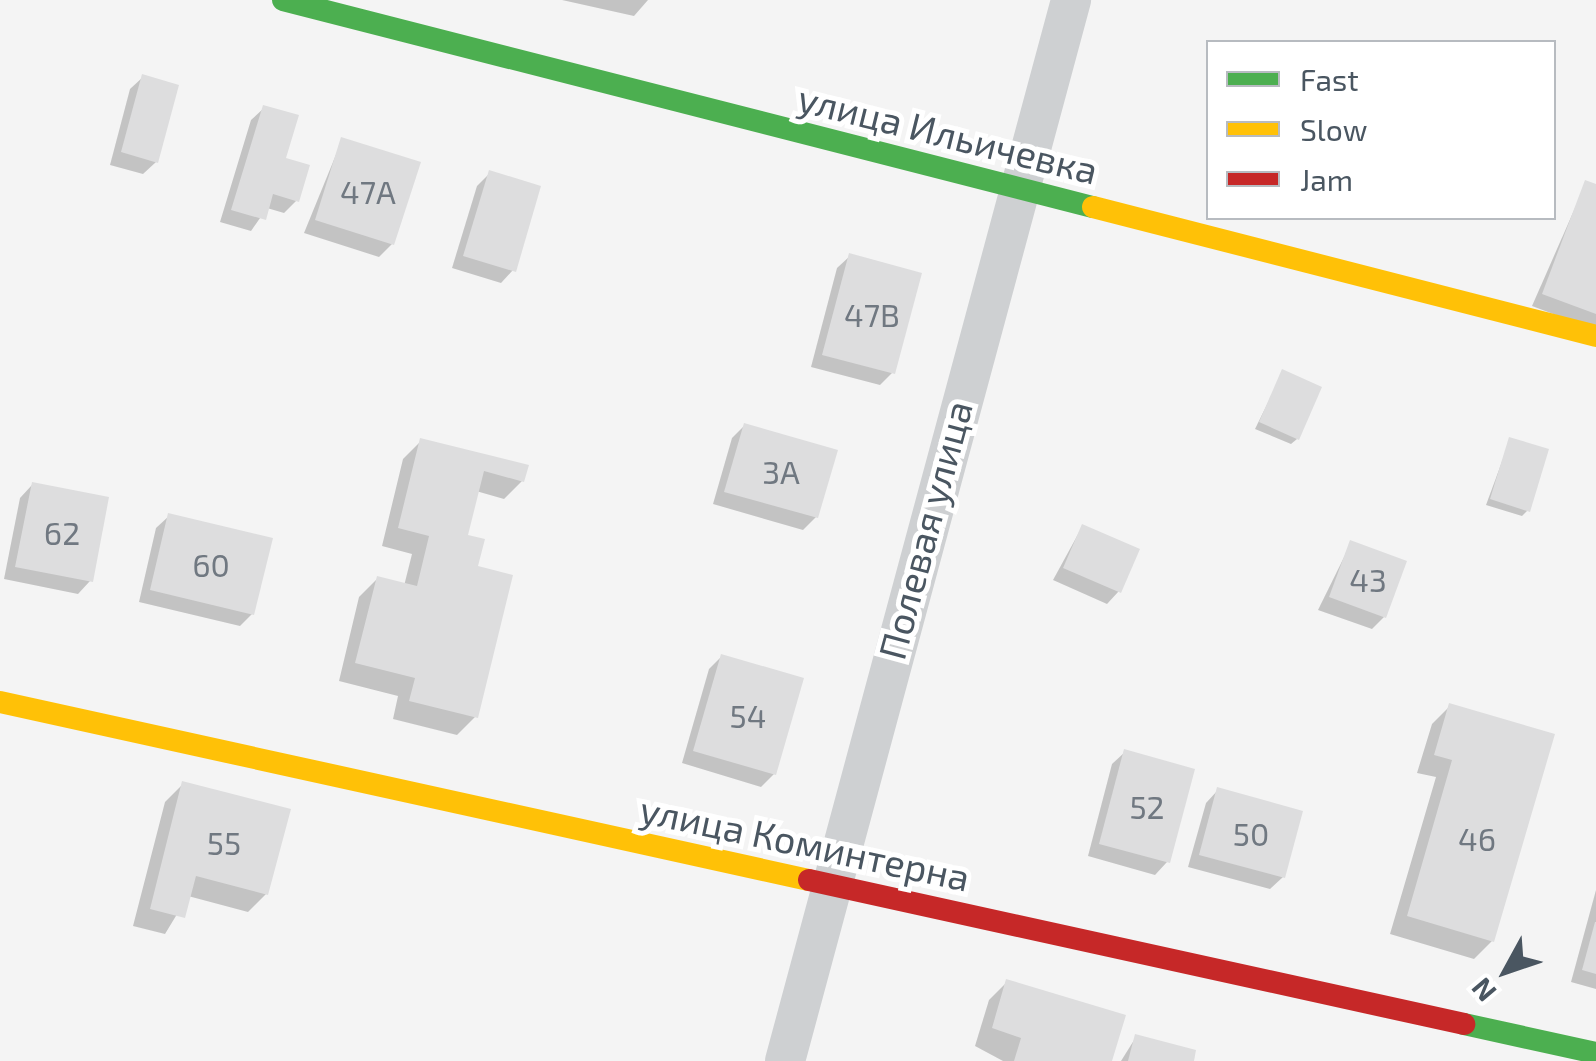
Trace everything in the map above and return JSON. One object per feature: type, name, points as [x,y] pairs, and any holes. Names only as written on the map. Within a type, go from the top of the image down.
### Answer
[{"type":"street","name":"улица Ильичевка","points":[[283,0],[1596,336]]},
{"type":"street","name":"Полевая улица","points":[[784,1061],[1015,187],[1071,0]]},
{"type":"street","name":"улица Коминтерна","points":[[0,702],[1596,1053]]},
{"type":"building","points":[[142,74],[179,85],[158,163],[121,152]]},
{"type":"building","points":[[263,105],[299,115],[286,158],[310,165],[299,202],[273,194],[266,220],[231,210]]},
{"type":"building","points":[[341,137],[421,162],[394,245],[315,220]]},
{"type":"building","points":[[489,170],[541,186],[516,272],[463,256]]},
{"type":"building","points":[[1585,180],[1596,184],[1596,314],[1542,294]]},
{"type":"building","points":[[849,253],[922,273],[895,374],[822,355]]},
{"type":"building","points":[[1282,369],[1322,387],[1299,440],[1259,422]]},
{"type":"building","points":[[744,423],[838,450],[818,518],[724,492]]},
{"type":"building","points":[[1509,437],[1549,449],[1530,512],[1490,499]]},
{"type":"building","points":[[420,438],[529,465],[524,482],[484,471],[468,535],[485,539],[478,566],[513,575],[478,718],[409,701],[415,678],[355,663],[377,576],[417,586],[429,536],[398,528]]},
{"type":"building","points":[[32,482],[109,497],[93,582],[15,567]]},
{"type":"building","points":[[168,513],[273,538],[254,615],[150,590]]},
{"type":"building","points":[[1082,524],[1140,549],[1121,593],[1063,568]]},
{"type":"building","points":[[1350,540],[1407,561],[1386,618],[1329,597]]},
{"type":"building","points":[[721,654],[804,678],[776,775],[693,751]]},
{"type":"building","points":[[1449,703],[1555,734],[1494,942],[1407,916],[1452,760],[1434,755]]},
{"type":"building","points":[[1124,749],[1195,769],[1170,863],[1099,844]]},
{"type":"building","points":[[182,781],[291,809],[268,895],[196,876],[185,918],[150,909]]},
{"type":"building","points":[[1217,787],[1303,811],[1285,878],[1199,855]]},
{"type":"building","points":[[1596,922],[1596,974],[1582,970]]},
{"type":"building","points":[[1006,979],[1126,1015],[1112,1061],[1014,1061],[1021,1038],[992,1028]]},
{"type":"building","points":[[1135,1034],[1196,1050],[1194,1061],[1128,1061]]},
{"type":"traffic: fast","points":[[283,0],[1093,207]]},
{"type":"traffic: fast","points":[[1464,1024],[1596,1053]]},
{"type":"traffic: slow","points":[[1093,207],[1596,336]]},
{"type":"traffic: slow","points":[[0,702],[809,880]]},
{"type":"traffic: jam","points":[[809,880],[1464,1024]]}]
